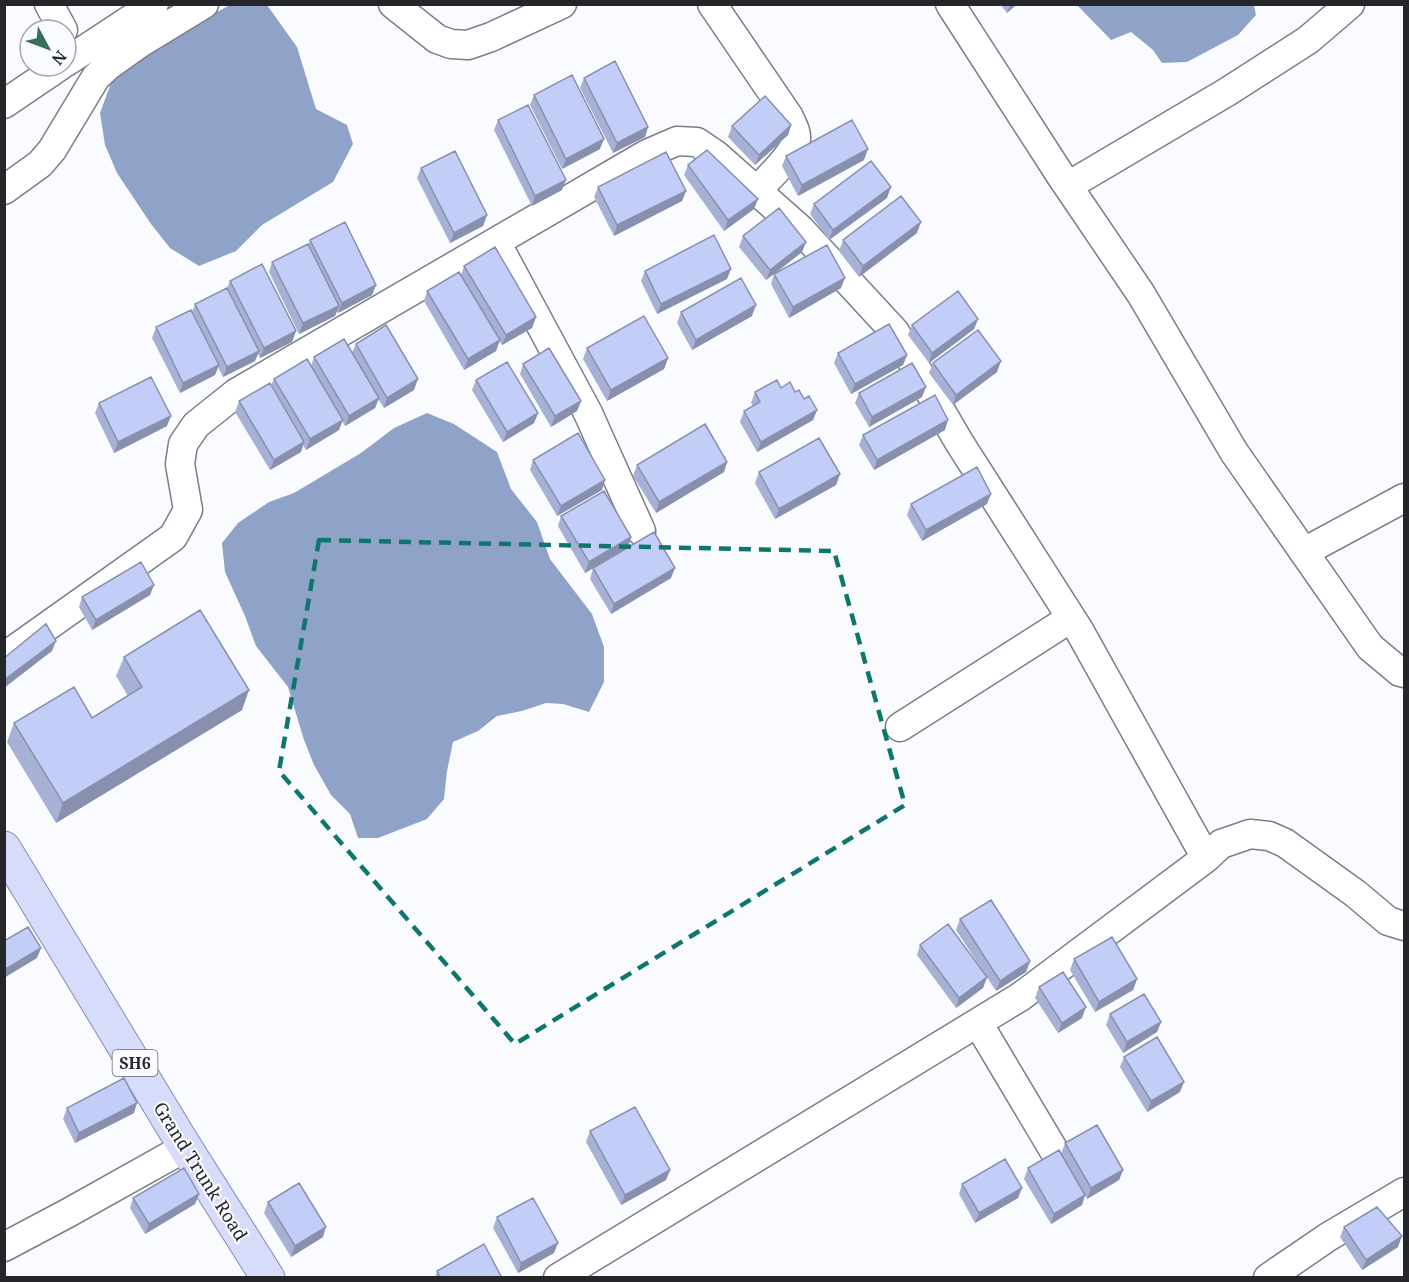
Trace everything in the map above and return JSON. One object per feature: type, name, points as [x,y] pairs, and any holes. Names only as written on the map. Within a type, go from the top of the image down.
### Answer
[{"type":"main road","name":"Grand Trunk Road","points":[[4,848],[268,1278]]},
{"type":"street","points":[[49,4],[57,18]]},
{"type":"street","points":[[78,49],[154,4]]},
{"type":"street","points":[[4,190],[40,164],[52,150],[96,76],[132,49],[204,4]]},
{"type":"street","points":[[393,4],[437,39],[451,44],[468,45],[491,37],[562,4]]},
{"type":"street","points":[[712,4],[789,117],[795,131],[796,141],[792,151],[757,191]]},
{"type":"street","points":[[950,4],[1141,294],[1234,452],[1370,647],[1404,673]]},
{"type":"street","points":[[1068,186],[1227,93],[1308,40],[1350,4]]},
{"type":"street","points":[[4,104],[37,78]]},
{"type":"street","points":[[4,657],[173,537],[188,510],[180,464],[183,444],[196,425],[236,393],[647,154],[677,141],[697,142],[716,155],[800,229],[895,332],[959,442],[1071,618],[1206,858]]},
{"type":"street","points":[[496,242],[588,413],[641,531]]},
{"type":"street","points":[[1304,552],[1404,498]]},
{"type":"street","points":[[900,728],[1071,618]]},
{"type":"street","points":[[569,1274],[1020,997],[1206,858],[1221,844],[1250,834],[1269,836],[1285,843],[1356,894],[1388,921],[1404,926]]},
{"type":"street","points":[[978,1023],[1062,1164]]},
{"type":"street","points":[[4,1247],[186,1147]]},
{"type":"street","points":[[1268,1278],[1328,1237],[1404,1192]]},
{"type":"highlighted area","points":[[319,540],[834,551],[905,805],[515,1044],[279,771]]},
{"type":"water","points":[[230,5],[267,5],[297,47],[316,109],[347,125],[353,144],[333,182],[262,225],[236,251],[199,266],[170,248],[117,173],[105,145],[100,113],[111,83],[133,63],[172,36]]},
{"type":"water","points":[[1077,5],[1254,5],[1256,15],[1238,35],[1187,62],[1162,63],[1153,50],[1131,32],[1111,40]]},
{"type":"water","points":[[427,413],[454,424],[497,452],[511,489],[537,522],[550,559],[592,614],[604,647],[604,682],[589,712],[563,704],[546,703],[497,716],[478,731],[453,742],[444,799],[427,819],[378,838],[358,838],[350,814],[331,795],[314,765],[288,687],[256,646],[225,572],[222,543],[238,523],[269,502],[294,493],[361,453],[394,428]]},
{"type":"building","points":[[615,61],[648,127],[617,143],[584,78]]},
{"type":"building","points":[[572,75],[604,139],[566,159],[534,95]]},
{"type":"building","points":[[765,96],[791,125],[759,155],[732,126]]},
{"type":"building","points":[[528,105],[566,180],[535,196],[498,120]]},
{"type":"building","points":[[852,120],[868,149],[802,185],[786,156]]},
{"type":"building","points":[[707,150],[758,199],[728,220],[688,165]]},
{"type":"building","points":[[455,151],[487,215],[454,233],[421,168]]},
{"type":"building","points":[[666,152],[686,191],[617,225],[598,187]]},
{"type":"building","points":[[871,161],[891,187],[833,230],[814,204]]},
{"type":"building","points":[[901,196],[921,222],[863,266],[843,240]]},
{"type":"building","points":[[779,208],[806,242],[770,270],[743,236]]},
{"type":"building","points":[[345,222],[376,285],[342,303],[310,240]]},
{"type":"building","points":[[714,235],[731,269],[661,304],[645,271]]},
{"type":"building","points":[[308,244],[339,306],[303,323],[272,262]]},
{"type":"building","points":[[827,245],[845,278],[793,307],[774,274]]},
{"type":"building","points":[[495,247],[536,317],[506,335],[464,266]]},
{"type":"building","points":[[262,264],[296,331],[264,348],[230,281]]},
{"type":"building","points":[[459,272],[500,340],[468,359],[427,291]]},
{"type":"building","points":[[741,278],[756,305],[696,340],[681,312]]},
{"type":"building","points":[[227,288],[259,351],[227,367],[195,304]]},
{"type":"building","points":[[958,291],[978,319],[932,353],[912,325]]},
{"type":"building","points":[[191,310],[219,365],[183,383],[156,327]]},
{"type":"building","points":[[644,316],[668,358],[611,390],[587,348]]},
{"type":"building","points":[[889,324],[907,355],[855,384],[838,353]]},
{"type":"building","points":[[386,325],[418,379],[387,398],[356,344]]},
{"type":"building","points":[[978,330],[1001,361],[956,395],[933,363]]},
{"type":"building","points":[[344,339],[379,398],[349,416],[314,357]]},
{"type":"building","points":[[549,348],[581,401],[555,416],[523,364]]},
{"type":"building","points":[[307,359],[343,420],[310,439],[274,379]]},
{"type":"building","points":[[507,362],[538,413],[507,432],[476,380]]},
{"type":"building","points":[[912,363],[926,387],[872,417],[859,393]]},
{"type":"building","points":[[151,377],[171,416],[118,442],[99,403]]},
{"type":"building","points":[[777,380],[781,388],[790,382],[795,392],[799,390],[804,399],[809,396],[817,410],[761,442],[744,411],[760,402],[755,392]]},
{"type":"building","points":[[270,383],[304,442],[274,460],[239,401]]},
{"type":"building","points":[[935,395],[948,420],[877,460],[863,435]]},
{"type":"building","points":[[705,424],[727,462],[659,502],[637,465]]},
{"type":"building","points":[[578,433],[605,480],[561,506],[533,460]]},
{"type":"building","points":[[819,438],[840,474],[779,509],[759,472]]},
{"type":"building","points":[[977,467],[991,494],[926,530],[911,504]]},
{"type":"building","points":[[604,491],[631,537],[589,562],[561,516]]},
{"type":"building","points":[[654,532],[675,568],[614,604],[593,568]]},
{"type":"building","points":[[141,562],[154,585],[96,620],[82,597]]},
{"type":"building","points":[[200,610],[249,690],[63,803],[14,723],[74,687],[92,718],[142,687],[124,657]]},
{"type":"building","points":[[46,624],[56,641],[4,680],[4,658]]},
{"type":"building","points":[[991,900],[1030,961],[1000,981],[960,919]]},
{"type":"building","points":[[948,924],[987,977],[959,998],[920,945]]},
{"type":"building","points":[[28,927],[41,948],[4,970],[4,941]]},
{"type":"building","points":[[1112,937],[1137,979],[1099,1002],[1074,959]]},
{"type":"building","points":[[1063,972],[1086,1007],[1062,1023],[1039,987]]},
{"type":"building","points":[[1144,994],[1161,1022],[1127,1042],[1110,1014]]},
{"type":"building","points":[[1157,1037],[1184,1082],[1151,1101],[1124,1057]]},
{"type":"building","points":[[124,1078],[137,1103],[79,1133],[67,1108]]},
{"type":"building","points":[[635,1107],[670,1170],[625,1195],[590,1131]]},
{"type":"building","points":[[1097,1125],[1123,1170],[1091,1188],[1065,1143]]},
{"type":"building","points":[[1059,1150],[1085,1195],[1054,1214],[1028,1168]]},
{"type":"building","points":[[1005,1159],[1022,1188],[979,1213],[962,1184]]},
{"type":"building","points":[[184,1168],[199,1194],[149,1224],[133,1198]]},
{"type":"building","points":[[299,1183],[326,1227],[295,1246],[268,1202]]},
{"type":"building","points":[[533,1198],[558,1243],[521,1263],[497,1217]]},
{"type":"building","points":[[1377,1207],[1402,1236],[1366,1260],[1344,1227]]},
{"type":"building","points":[[484,1244],[502,1278],[441,1278],[437,1271]]}]
